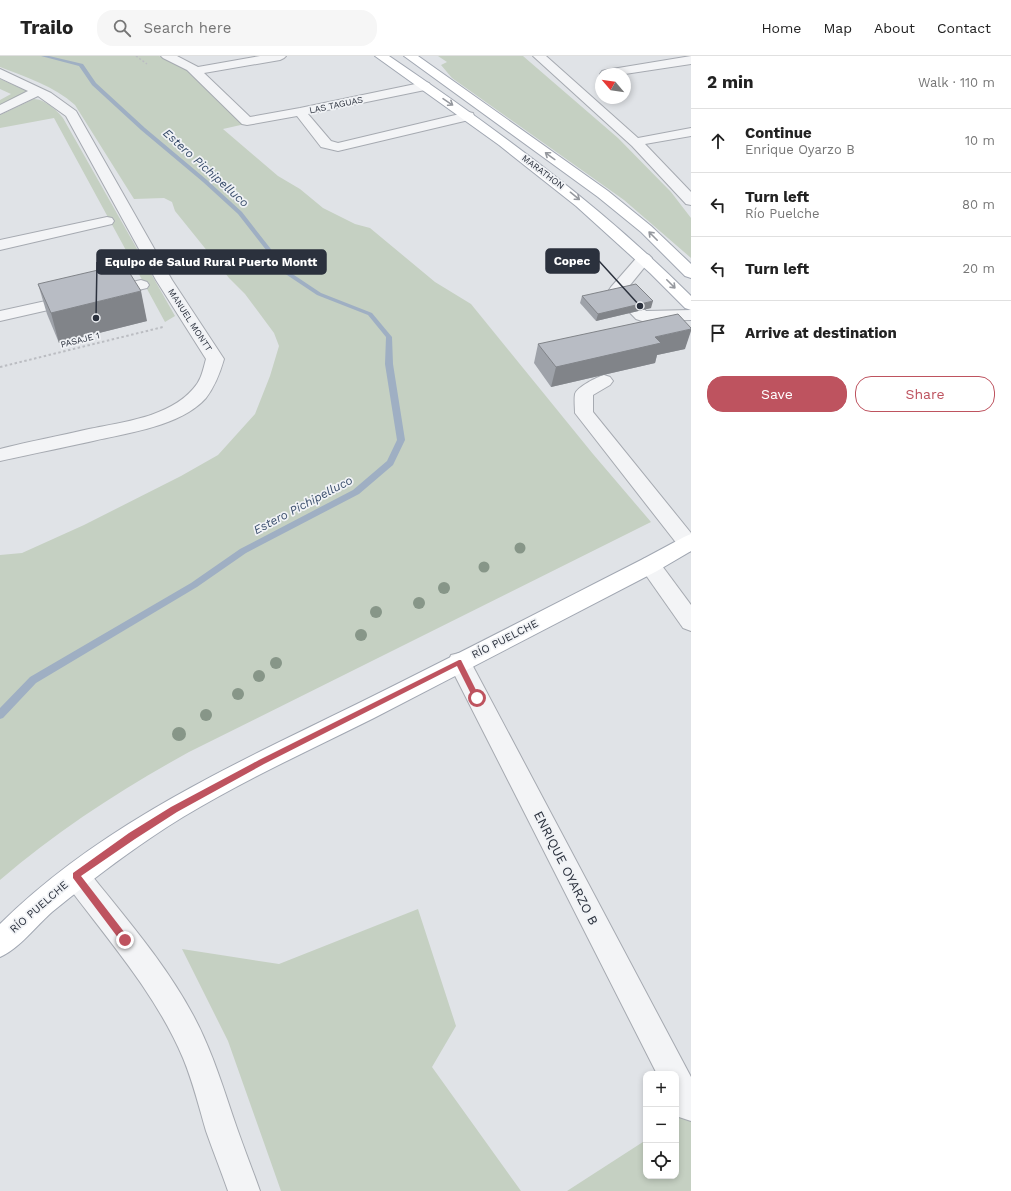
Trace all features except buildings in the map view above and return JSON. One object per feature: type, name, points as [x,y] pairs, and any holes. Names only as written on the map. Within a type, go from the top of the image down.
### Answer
[{"type":"main road","name":"MARATHON","points":[[381,56],[468,116],[566,190],[644,258],[691,305]]},
{"type":"main road","name":"MARATHON","points":[[410,56],[608,198],[646,229],[691,273]]},
{"type":"main road","name":"RÍO PUELCHE","points":[[0,943],[29,914],[76,876],[132,836],[174,809],[459,662],[650,566],[690,543]]},
{"type":"street","points":[[167,56],[191,67],[194,71],[280,56]]},
{"type":"street","points":[[539,56],[573,79],[637,142],[691,201]]},
{"type":"street","points":[[631,70],[691,60]]},
{"type":"street","name":"LAS TAGUAS","points":[[194,71],[247,121],[300,112],[425,86]]},
{"type":"street","name":"MANUEL MONTT","points":[[0,73],[65,108],[70,114],[164,280],[215,359],[214,370],[209,381],[201,391],[190,402],[159,419],[1,451]]},
{"type":"street","points":[[0,110],[37,92]]},
{"type":"street","points":[[300,112],[326,144],[338,147],[468,116]]},
{"type":"street","points":[[637,142],[691,132]]},
{"type":"street","points":[[0,245],[107,221]]},
{"type":"street","points":[[644,258],[617,290],[642,316],[691,315]]},
{"type":"street","points":[[0,316],[141,285]]},
{"type":"street","points":[[604,381],[584,393],[584,413],[690,543]]},
{"type":"street","points":[[650,566],[691,622]]},
{"type":"street","name":"ENRIQUE OYARZO B","points":[[459,662],[671,1071]]},
{"type":"street","points":[[76,876],[153,976],[194,1047],[208,1081],[222,1132],[244,1191]]},
{"type":"street","points":[[679,1086],[690,1106]]},
{"type":"path","name":"PASAJE 1","points":[[0,367],[163,327]]},
{"type":"green space","points":[[0,56],[159,56],[186,69],[245,124],[223,129],[278,176],[300,189],[323,208],[355,224],[370,228],[435,282],[471,304],[593,454],[651,522],[189,752],[91,811],[45,844],[0,880],[0,555],[22,553],[84,525],[181,476],[218,455],[255,414],[270,376],[279,346],[274,333],[245,294],[229,278],[175,211],[172,202],[164,198],[134,199],[75,105],[67,98],[49,87],[0,67]]},
{"type":"green space","points":[[438,56],[523,56],[618,138],[671,192],[691,218],[691,258],[624,200],[452,78],[441,65],[447,62]]},
{"type":"green space","points":[[0,79],[27,91],[0,106],[0,100],[11,94],[0,89]]},
{"type":"green space","points":[[34,99],[38,99],[50,106],[63,118],[175,316],[165,322],[54,118],[0,128],[0,115]]},
{"type":"green space","points":[[418,909],[456,1026],[432,1067],[521,1191],[281,1191],[228,1041],[182,949],[279,964]]},
{"type":"green space","points":[[691,1111],[691,1191],[567,1191],[643,1142],[643,1179],[679,1179],[679,1118]]},
{"type":"waterway","name":"Estero Pichipelluco","points":[[0,715],[33,680],[194,585],[243,551],[356,492],[390,463],[401,440],[389,364],[389,337],[370,314],[319,294],[286,272],[240,213],[205,181],[143,129],[94,84],[81,65],[43,56]]},
{"type":"place","name":"Copec","points":[[640,306]]},
{"type":"place","name":"Equipo de Salud Rural Puerto Montt","points":[[96,318]]},
{"type":"route","points":[[125,940],[76,876],[132,836],[174,809],[261,762],[365,711],[459,662],[477,698]]}]
